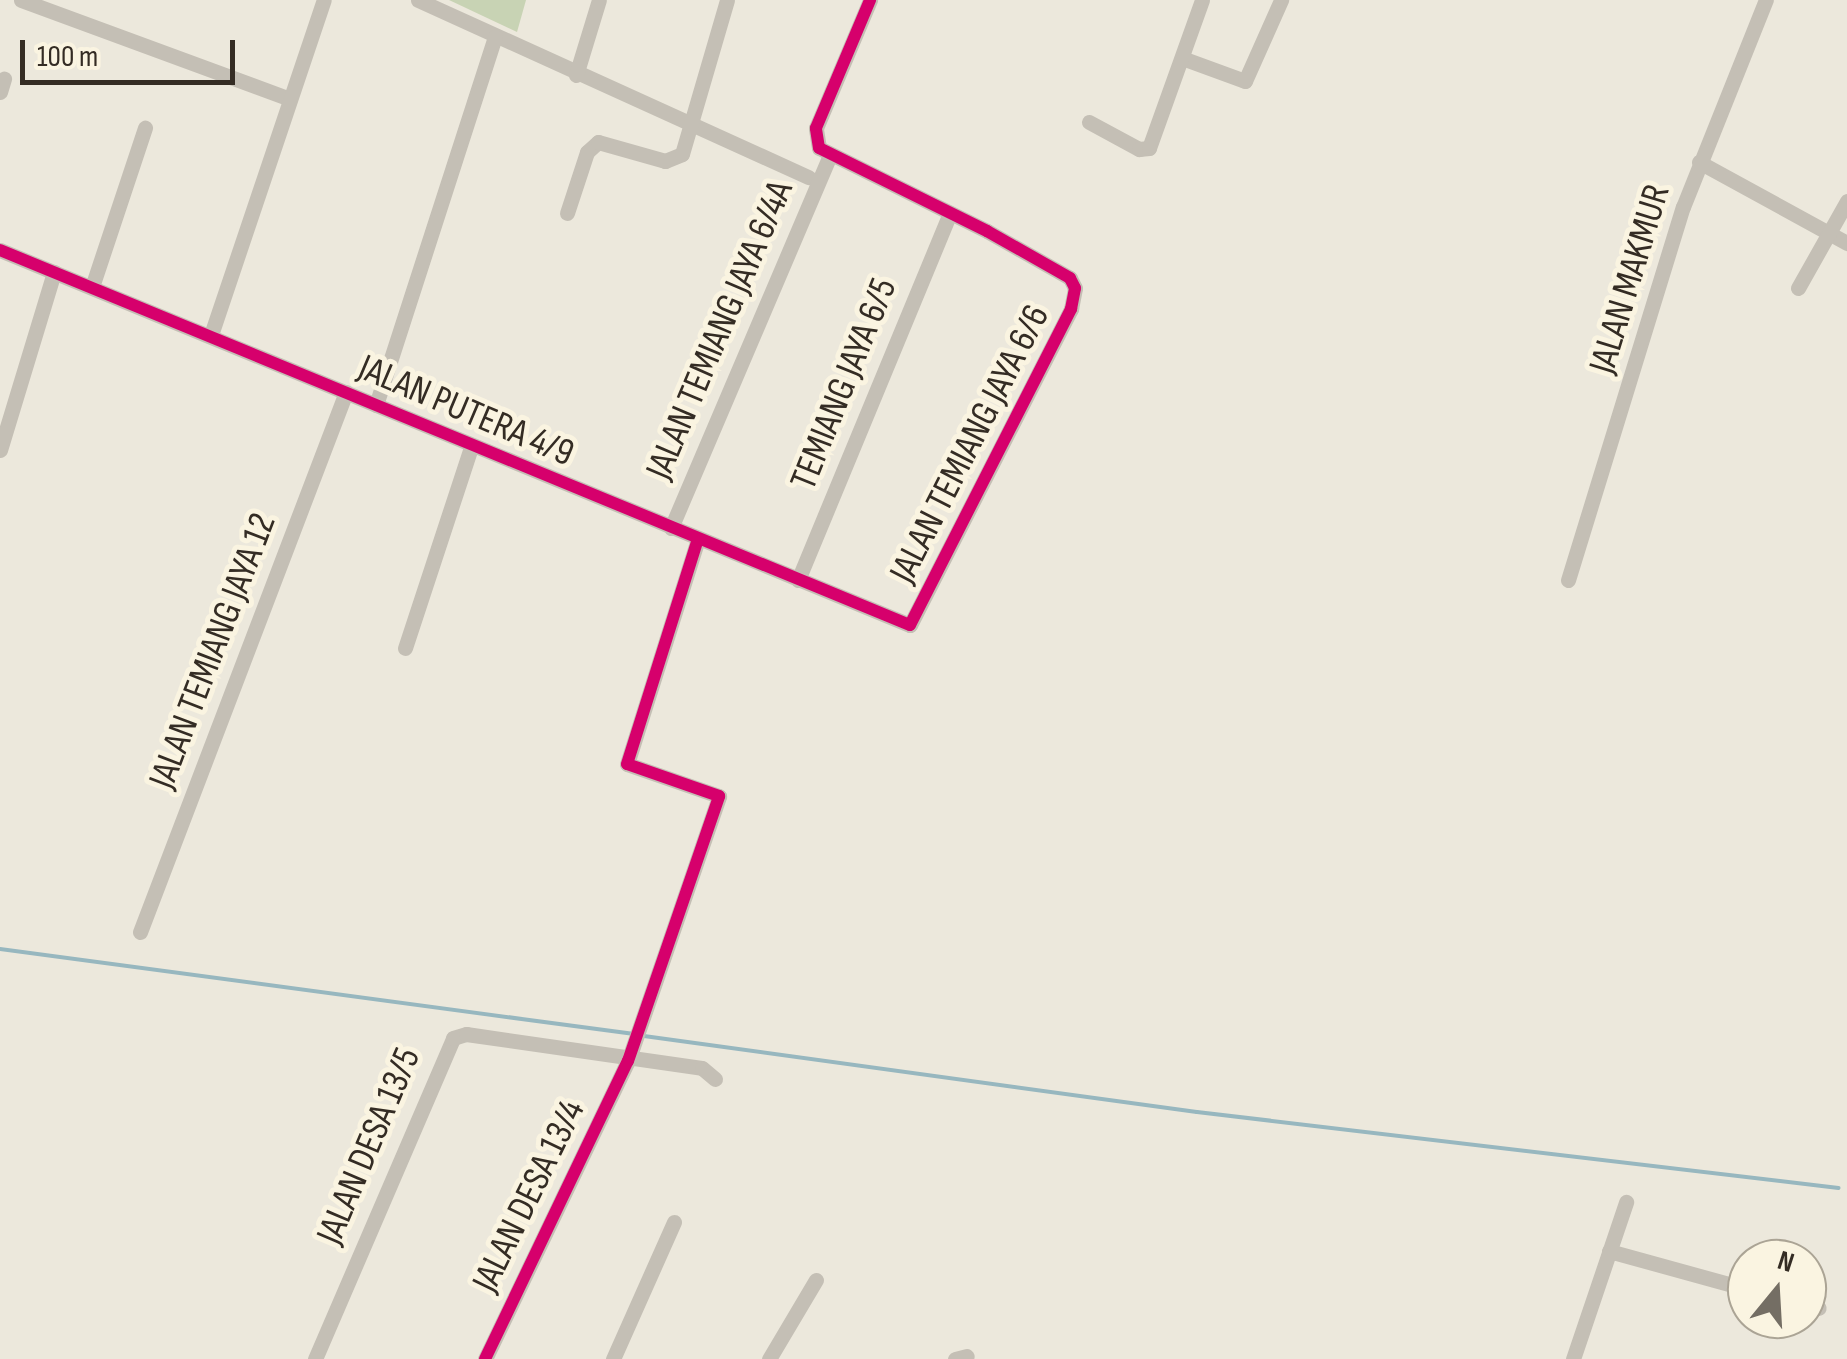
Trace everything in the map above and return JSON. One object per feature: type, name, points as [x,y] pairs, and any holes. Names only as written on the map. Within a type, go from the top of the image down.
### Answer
[{"type":"street","points":[[21,0],[287,98]]},
{"type":"street","points":[[212,332],[287,98],[324,0]]},
{"type":"street","points":[[418,0],[690,128],[809,177]]},
{"type":"street","points":[[576,74],[599,0]]},
{"type":"street","points":[[567,213],[592,146],[665,161],[682,154],[727,0]]},
{"type":"street","points":[[1089,122],[1139,149],[1150,148],[1202,0]]},
{"type":"street","points":[[1182,58],[1245,81],[1281,0]]},
{"type":"street","name":"JALAN MAKMUR","points":[[1568,580],[1699,162],[1766,0]]},
{"type":"street","name":"JALAN TEMIANG JAYA 6/4A","points":[[671,528],[824,152],[816,128],[867,1]]},
{"type":"street","points":[[376,405],[495,37]]},
{"type":"street","points":[[92,286],[145,128]]},
{"type":"street","points":[[824,152],[950,213]]},
{"type":"street","points":[[1699,162],[1847,243]]},
{"type":"street","points":[[1798,288],[1847,202]]},
{"type":"street","name":"JALAN TEMIANG JAYA 6/6","points":[[910,625],[1071,310],[1075,288],[1070,278],[950,213]]},
{"type":"street","name":"TEMIANG JAYA 6/5","points":[[798,580],[950,213]]},
{"type":"street","name":"JALAN PUTERA 4/9","points":[[0,250],[212,332],[471,447],[910,625]]},
{"type":"street","points":[[0,450],[54,272]]},
{"type":"street","name":"JALAN TEMIANG JAYA 12","points":[[140,932],[346,392]]},
{"type":"street","points":[[405,648],[471,447]]},
{"type":"street","name":"JALAN DESA 13/4","points":[[486,1359],[628,1061],[719,796],[627,764],[698,539]]},
{"type":"street","name":"JALAN DESA 13/5","points":[[315,1359],[446,1046],[466,1034],[628,1061],[702,1068],[715,1080]]},
{"type":"street","points":[[1573,1359],[1626,1202]]},
{"type":"street","points":[[613,1359],[674,1222]]},
{"type":"street","points":[[1609,1251],[1727,1283]]},
{"type":"street","points":[[769,1359],[816,1280]]},
{"type":"green space","points":[[449,0],[526,0],[517,32]]},
{"type":"waterway","points":[[0,949],[634,1034]]},
{"type":"waterway","points":[[644,1036],[1197,1112],[1839,1188]]},
{"type":"cycle path","points":[[0,250],[910,625],[1071,309],[1075,288],[1070,278],[987,231],[819,148],[816,128],[870,0]]},
{"type":"cycle path","points":[[485,1359],[628,1061],[719,796],[627,764],[698,539]]}]
